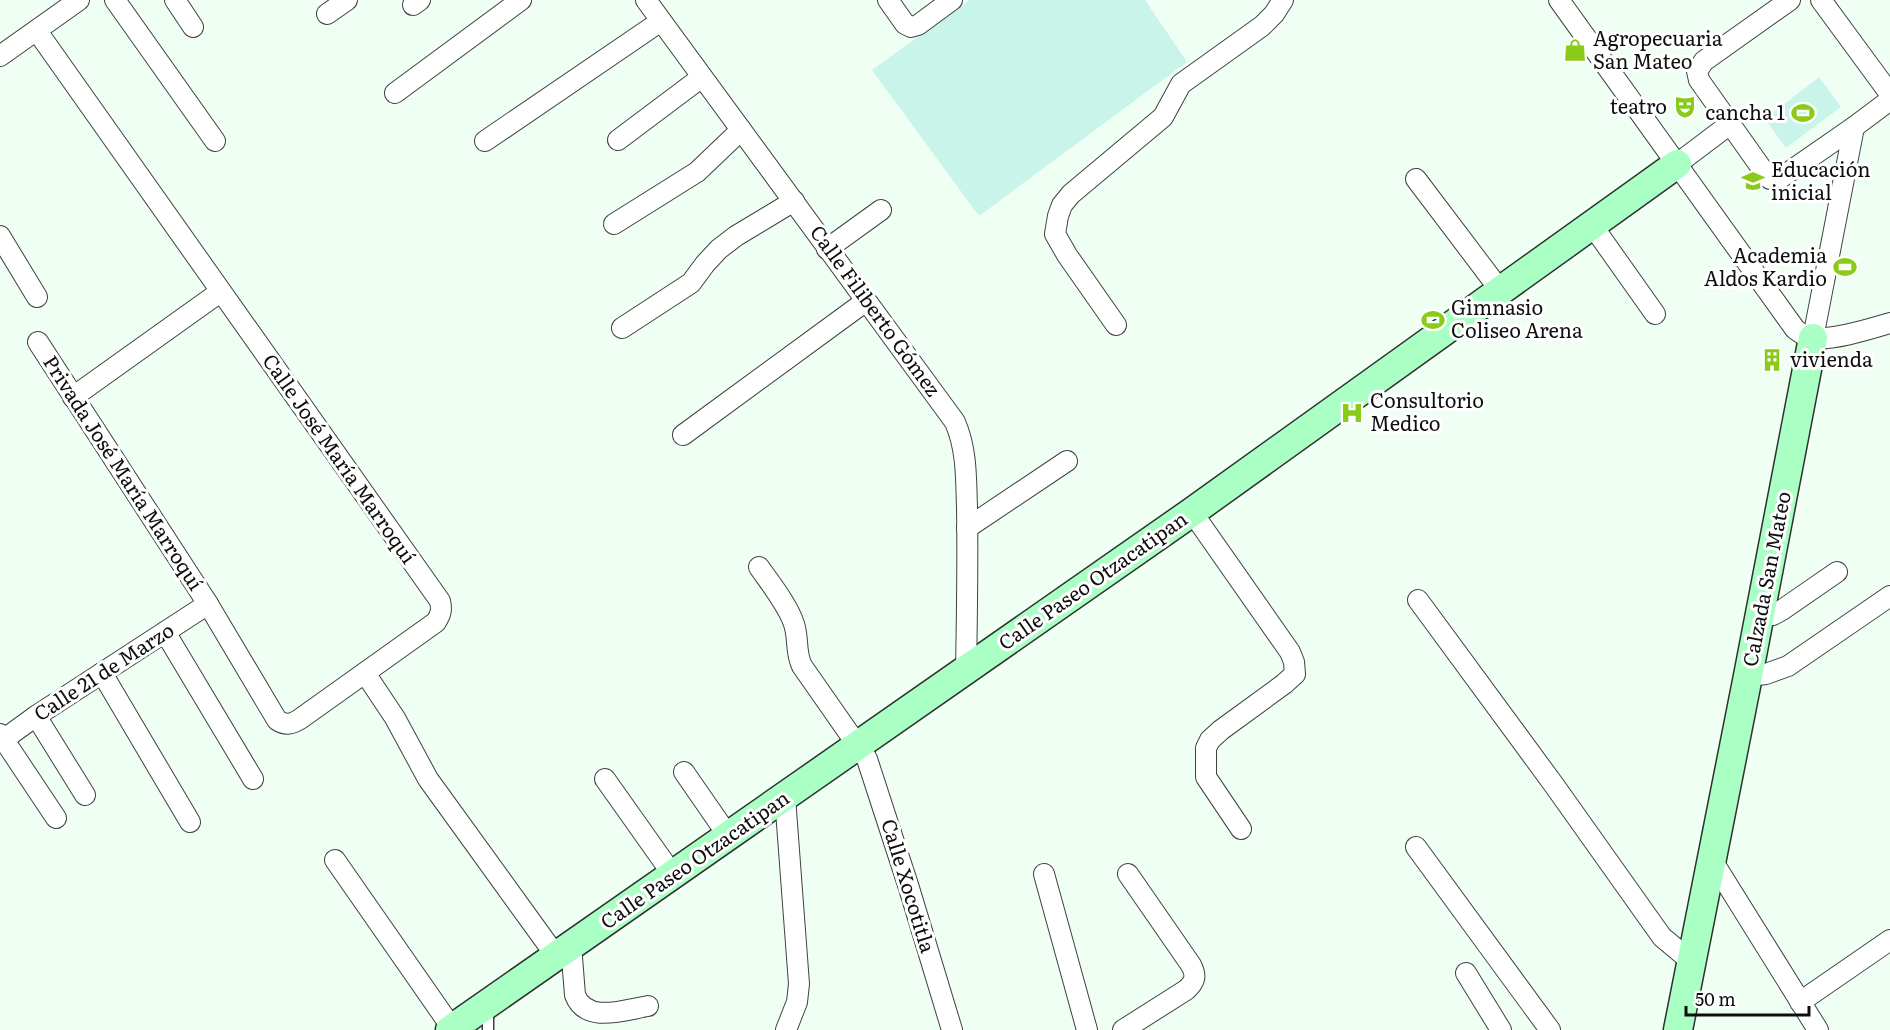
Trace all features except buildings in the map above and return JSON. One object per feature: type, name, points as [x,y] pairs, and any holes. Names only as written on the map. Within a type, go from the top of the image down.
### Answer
[{"type":"main road","name":"Calle Paseo Otzacatipan","points":[[451,1029],[488,1017],[564,951],[1191,512],[1677,164]]},
{"type":"main road","name":"Calzada San Mateo","points":[[1678,1030],[1749,676],[1813,338]]},
{"type":"street","points":[[0,56],[79,0]]},
{"type":"street","points":[[115,0],[215,141]]},
{"type":"street","points":[[175,0],[193,27]]},
{"type":"street","points":[[327,14],[347,0]]},
{"type":"street","points":[[395,93],[521,0]]},
{"type":"street","name":"Calle Filiberto Gómez","points":[[646,0],[955,422],[962,437],[965,454],[966,670]]},
{"type":"street","points":[[888,0],[905,24],[911,27],[918,25],[952,0]]},
{"type":"street","points":[[1116,325],[1055,234],[1062,205],[1071,194],[1163,117],[1181,84],[1262,26],[1283,0]]},
{"type":"street","points":[[1559,0],[1795,329],[1813,338],[1827,338],[1890,323]]},
{"type":"street","points":[[1790,0],[1704,61],[1697,71],[1699,80],[1767,176],[1775,180],[1783,176],[1890,100]]},
{"type":"street","points":[[1821,0],[1890,94]]},
{"type":"street","points":[[485,141],[661,21]]},
{"type":"street","name":"Calle José María Marroquí","points":[[37,31],[440,601],[441,615],[436,622],[365,673],[300,719],[287,724],[277,720],[208,604]]},
{"type":"street","points":[[618,140],[702,77]]},
{"type":"street","name":"Calle Paseo Otzacatipan","points":[[1677,164],[1730,124]]},
{"type":"street","name":"Calzada San Mateo","points":[[1813,338],[1854,127]]},
{"type":"street","points":[[614,224],[697,172],[741,130]]},
{"type":"street","points":[[1416,179],[1500,291]]},
{"type":"street","points":[[622,328],[691,283],[719,249],[736,236],[794,201]]},
{"type":"street","points":[[827,249],[881,210]]},
{"type":"street","points":[[1592,225],[1655,314]]},
{"type":"street","points":[[0,236],[37,297]]},
{"type":"street","points":[[73,397],[220,292]]},
{"type":"street","points":[[683,435],[866,301]]},
{"type":"street","name":"Privada José María Marroquí","points":[[38,342],[208,604]]},
{"type":"street","points":[[967,528],[1067,460]]},
{"type":"street","points":[[1191,512],[1290,652],[1294,662],[1295,674],[1221,730],[1210,740],[1206,748],[1206,777],[1241,829]]},
{"type":"street","name":"Calle Xocotitla","points":[[759,567],[792,617],[797,637],[797,656],[802,666],[867,759],[952,1030]]},
{"type":"street","points":[[1760,616],[1773,615],[1782,610],[1837,572]]},
{"type":"street","points":[[1749,676],[1767,674],[1788,666],[1890,596]]},
{"type":"street","points":[[1418,600],[1662,937],[1692,963]]},
{"type":"street","name":"Calle 21 de Marzo","points":[[1,738],[208,604]]},
{"type":"street","points":[[165,632],[254,779]]},
{"type":"street","points":[[102,673],[190,822]]},
{"type":"street","points":[[365,673],[395,718],[428,779],[564,951],[578,1003],[590,1012],[598,1013],[648,1006]]},
{"type":"street","points":[[36,717],[85,795]]},
{"type":"street","points":[[1,738],[56,818]]},
{"type":"street","points":[[684,772],[729,837]]},
{"type":"street","points":[[605,779],[673,875]]},
{"type":"street","points":[[785,797],[799,984],[797,1002],[786,1030]]},
{"type":"street","points":[[1416,847],[1550,1030]]},
{"type":"street","points":[[335,860],[451,1029]]},
{"type":"street","points":[[1712,860],[1818,1030]]},
{"type":"street","points":[[1044,874],[1087,1030]]},
{"type":"street","points":[[1122,1030],[1186,990],[1193,984],[1195,978],[1191,965],[1128,874]]},
{"type":"street","points":[[1800,1002],[1890,940]]},
{"type":"street","points":[[1466,973],[1501,1030]]},
{"type":"shaded area","points":[[969,0],[1145,0],[1187,62],[979,216],[872,70]]},
{"type":"shaded area","name":"cancha 1","points":[[1819,77],[1841,107],[1786,148],[1765,119]]},
{"type":"place","name":"Agropecuaria San Mateo","points":[[1575,50]]},
{"type":"place","name":"teatro","points":[[1685,107]]},
{"type":"place","name":"cancha 1","points":[[1803,113]]},
{"type":"place","name":"Educación inicial","points":[[1753,181]]},
{"type":"place","name":"Academia Aldos Kardio","points":[[1845,267]]},
{"type":"place","name":"Gimnasio Coliseo Arena","points":[[1433,320]]},
{"type":"place","name":"vivienda","points":[[1772,360]]},
{"type":"place","name":"Consultorio Medico","points":[[1352,413]]}]
